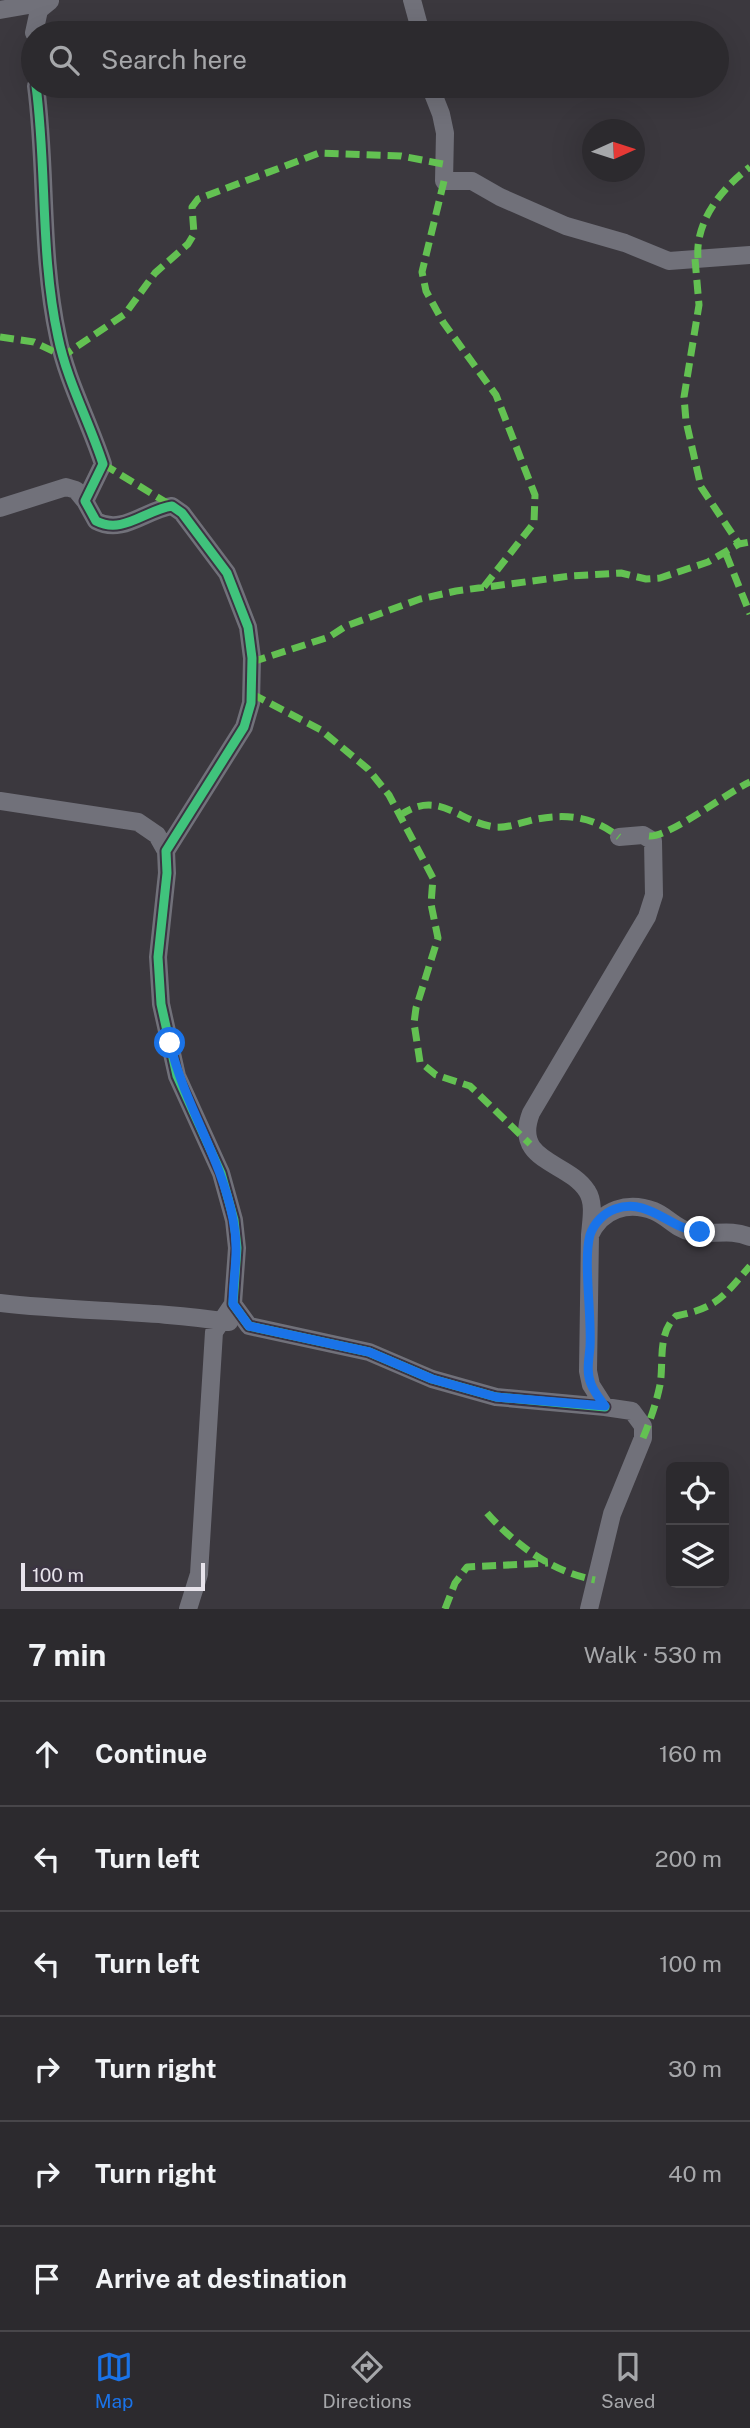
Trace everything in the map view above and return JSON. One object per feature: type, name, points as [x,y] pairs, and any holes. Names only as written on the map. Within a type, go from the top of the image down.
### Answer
[{"type":"street","points":[[412,0],[418,21]]},
{"type":"street","points":[[0,10],[49,1]]},
{"type":"street","points":[[36,21],[49,1]]},
{"type":"street","points":[[37,98],[42,141],[44,225],[58,338],[103,464],[85,501]]},
{"type":"street","points":[[435,98],[442,114],[445,133],[444,181],[472,181],[500,197],[566,226],[625,243],[669,261],[750,254]]},
{"type":"street","points":[[0,508],[66,487],[76,490],[96,521],[116,527],[172,506],[182,513],[227,573],[248,628],[252,658],[252,694],[244,727],[166,851]]},
{"type":"street","points":[[0,801],[138,822],[158,835],[166,851],[167,873],[158,981],[177,1076],[221,1173],[234,1220],[237,1248],[233,1304],[214,1332],[199,1574],[188,1609]]},
{"type":"street","points":[[605,1406],[591,1385],[588,1371],[592,1204],[586,1190],[543,1158],[530,1144],[526,1132],[531,1113],[652,907],[655,859],[653,841],[649,836],[643,835],[619,836]]},
{"type":"street","points":[[589,1245],[594,1225],[603,1216],[623,1207],[654,1211],[677,1227],[690,1231],[733,1231],[750,1237]]},
{"type":"street","points":[[0,1303],[48,1309],[176,1314],[249,1326],[369,1352],[432,1379],[496,1397],[605,1406],[632,1411],[643,1426],[643,1438],[612,1514],[589,1609]]},
{"type":"street","points":[[233,1304],[249,1326]]},
{"type":"marked path","points":[[0,337],[34,342],[63,356],[125,314],[155,273],[188,244],[194,234],[192,207],[198,199],[319,153],[401,156],[443,164]]},
{"type":"marked path","points":[[698,258],[701,231],[712,207],[720,195],[750,167]]},
{"type":"marked path","points":[[444,181],[422,272],[426,291],[443,322],[496,395],[535,495],[534,523],[483,588]]},
{"type":"marked path","points":[[695,259],[699,305],[684,397],[686,421],[701,487],[739,544]]},
{"type":"marked path","points":[[103,464],[172,506]]},
{"type":"marked path","points":[[252,662],[329,637],[346,626],[420,599],[456,591],[570,576],[621,573],[646,579],[660,578],[708,562],[739,544],[750,542]]},
{"type":"marked path","points":[[726,554],[750,614]]},
{"type":"marked path","points":[[252,694],[321,730],[368,769],[389,795],[433,878],[431,904],[438,938],[416,1008],[414,1023],[420,1062],[436,1075],[470,1086],[530,1144]]},
{"type":"marked path","points":[[649,836],[670,830],[750,782]]},
{"type":"marked path","points":[[399,816],[413,808],[426,805],[448,809],[495,827],[544,818],[578,818],[599,824],[619,837]]},
{"type":"marked path","points":[[643,1438],[658,1392],[662,1349],[670,1323],[676,1316],[701,1309],[718,1300],[750,1266]]},
{"type":"marked path","points":[[487,1513],[510,1536],[536,1556],[564,1571],[595,1580]]},
{"type":"marked path","points":[[445,1609],[455,1583],[467,1567],[548,1563]]},
{"type":"cycle path","points":[[37,98],[52,306],[67,369],[103,464],[85,501],[96,521],[106,525],[125,523],[172,506],[182,513],[227,573],[248,627],[252,658],[251,703],[244,727],[166,851],[167,873],[158,957],[161,1004],[177,1076],[221,1173],[234,1220],[237,1248],[233,1304],[249,1326],[369,1352],[432,1379],[496,1397],[605,1407]]},
{"type":"route","points":[[170,1043],[177,1076],[221,1173],[228,1196],[237,1248],[237,1282],[233,1289],[233,1304],[249,1326],[369,1352],[432,1379],[496,1397],[605,1406],[591,1385],[588,1371],[591,1326],[589,1245],[594,1225],[614,1209],[637,1206],[654,1211],[677,1227],[700,1232]]}]
